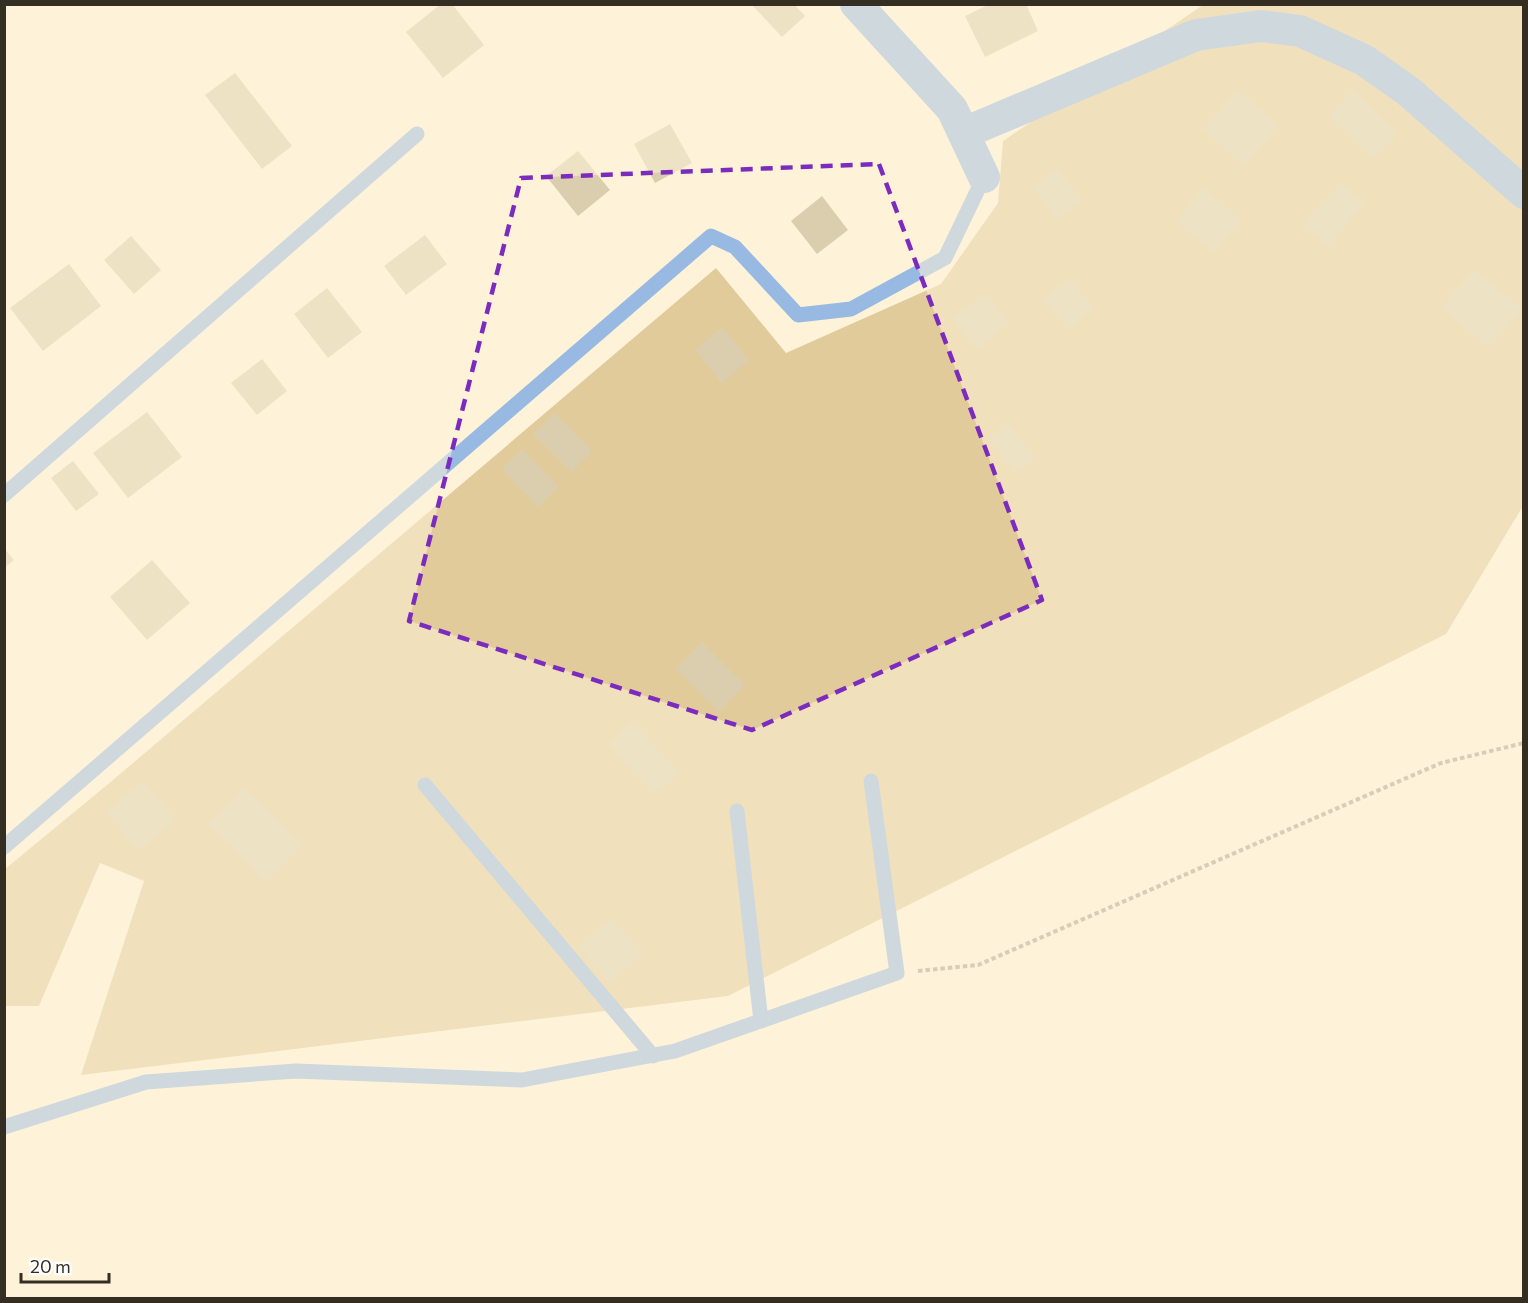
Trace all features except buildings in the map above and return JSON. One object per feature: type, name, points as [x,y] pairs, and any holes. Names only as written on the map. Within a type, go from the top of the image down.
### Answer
[{"type":"street","points":[[856,4],[952,109],[984,177]]},
{"type":"street","points":[[964,134],[1196,34],[1261,26],[1300,31],[1364,60],[1408,91],[1524,194]]},
{"type":"lane","points":[[4,495],[417,134]]},
{"type":"lane","points":[[4,847],[711,236],[735,247],[798,315],[851,309],[945,258],[984,177]]},
{"type":"lane","points":[[4,1127],[146,1082],[296,1071],[522,1080],[675,1051],[897,973],[871,781]]},
{"type":"lane","points":[[425,785],[653,1056]]},
{"type":"lane","points":[[737,812],[761,1021]]},
{"type":"path","points":[[897,973],[978,965],[1441,763],[1524,743]]},
{"type":"highlighted area","points":[[879,164],[1042,600],[752,730],[409,621],[521,178]]},
{"type":"shaded area","points":[[1203,5],[1523,5],[1523,506],[1446,634],[728,996],[81,1075],[144,881],[100,863],[39,1006],[5,1006],[5,869],[716,268],[786,353],[941,284],[998,203],[1003,141]]}]
